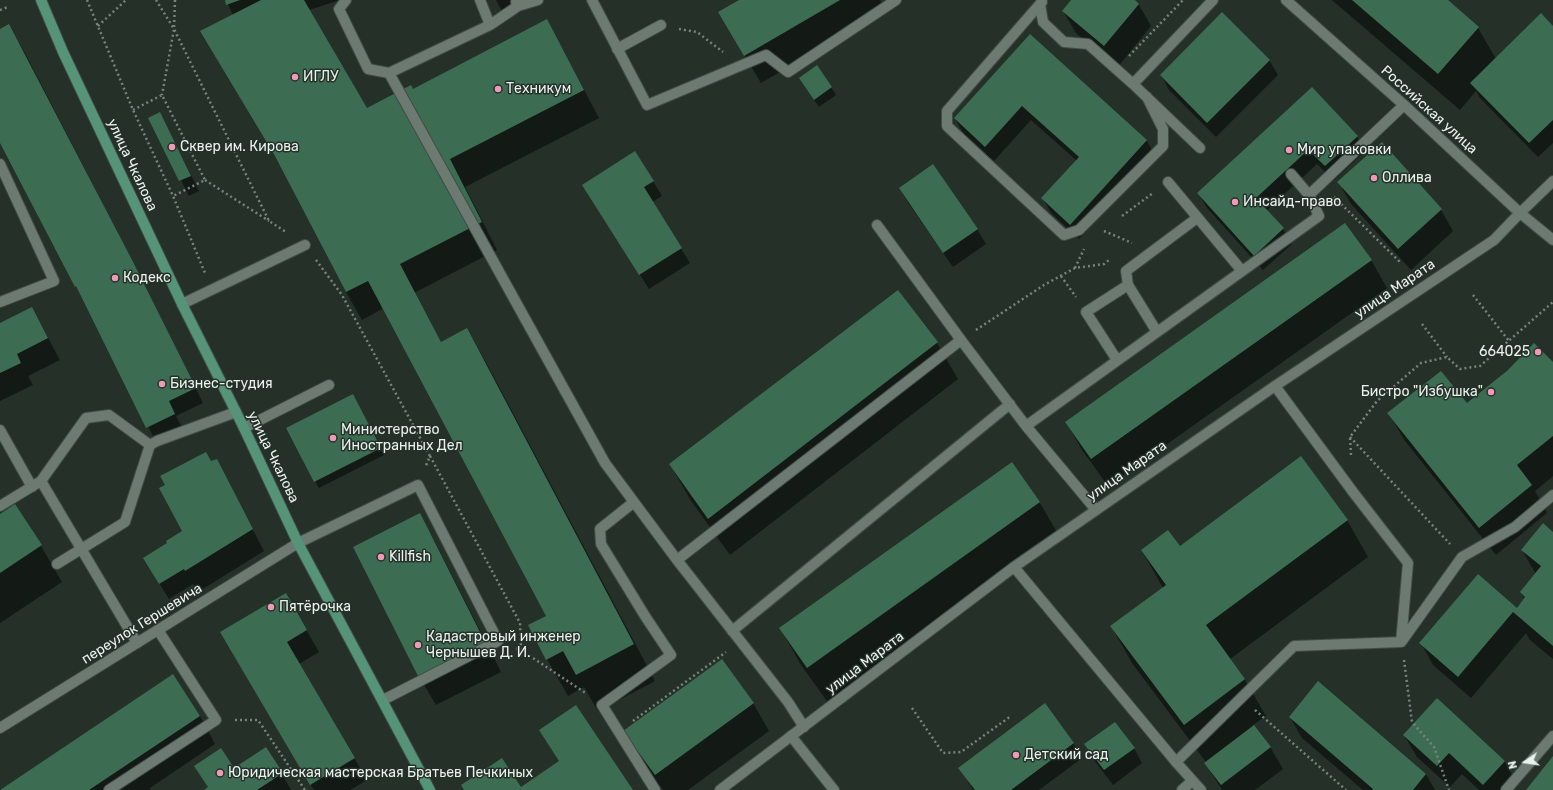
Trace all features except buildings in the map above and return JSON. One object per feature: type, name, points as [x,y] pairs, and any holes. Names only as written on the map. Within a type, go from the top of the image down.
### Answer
[{"type":"main road","name":"улица Чкалова","points":[[41,0],[63,52],[182,304],[244,428],[298,542],[430,790]]},
{"type":"street","points":[[346,0],[339,9],[368,69],[389,73],[490,26],[517,3],[538,0]]},
{"type":"street","points":[[480,0],[490,26]]},
{"type":"street","points":[[592,0],[647,106],[766,55],[788,72],[896,0]]},
{"type":"street","points":[[1133,84],[1213,0]]},
{"type":"street","name":"Российская улица","points":[[1286,0],[1404,105],[1520,213],[1553,240]]},
{"type":"street","points":[[1042,2],[1043,22],[1064,42],[1088,44],[1133,84],[1200,148]]},
{"type":"street","points":[[1042,2],[947,110],[947,126],[1064,235],[1079,230],[1163,146],[1163,129],[1147,97]]},
{"type":"street","points":[[617,49],[661,25]]},
{"type":"street","points":[[389,73],[605,463],[677,560],[788,702],[804,727]]},
{"type":"street","points":[[1309,195],[1404,105]]},
{"type":"street","points":[[0,164],[54,282],[0,302]]},
{"type":"street","points":[[1026,426],[1319,216],[1309,195],[1291,174]]},
{"type":"street","name":"улица Марата","points":[[720,790],[1014,567],[1276,386],[1494,240],[1553,181]]},
{"type":"street","points":[[1168,182],[1196,218],[1242,271]]},
{"type":"street","points":[[1157,332],[1128,285],[1126,271],[1196,218]]},
{"type":"street","points":[[877,224],[961,340],[1026,426],[1096,510]]},
{"type":"street","points":[[182,304],[305,245]]},
{"type":"street","points":[[1117,360],[1086,312],[1128,285]]},
{"type":"street","points":[[677,560],[961,340]]},
{"type":"street","points":[[244,428],[329,385]]},
{"type":"street","points":[[1276,386],[1353,492],[1408,563],[1401,642]]},
{"type":"street","points":[[732,630],[1010,404]]},
{"type":"street","points":[[58,564],[125,522],[150,445],[157,441],[236,412]]},
{"type":"street","points":[[0,506],[41,481],[86,418],[109,415],[150,445]]},
{"type":"street","points":[[0,430],[32,487]]},
{"type":"street","points":[[41,481],[137,643]]},
{"type":"street","points":[[383,700],[498,641],[418,485]]},
{"type":"street","name":"переулок Гершевича","points":[[0,728],[298,542],[418,485]]},
{"type":"street","points":[[1401,642],[1462,557],[1515,527],[1553,495]]},
{"type":"street","points":[[634,502],[600,529],[601,544],[671,655],[602,705],[655,790]]},
{"type":"street","points":[[1014,567],[1201,790]]},
{"type":"street","points":[[109,790],[216,720],[158,630]]},
{"type":"street","points":[[1176,762],[1294,646],[1401,642]]},
{"type":"street","points":[[792,736],[834,790]]},
{"type":"street","points":[[1506,790],[1553,736]]},
{"type":"street","points":[[1182,790],[1192,781]]},
{"type":"path","points":[[87,0],[133,110],[173,196],[212,290]]},
{"type":"path","points":[[98,26],[126,0]]},
{"type":"path","points":[[156,0],[174,29],[269,221]]},
{"type":"path","points":[[175,0],[174,29],[162,95],[205,180],[305,245],[342,295],[520,622],[521,650]]},
{"type":"path","points":[[1116,69],[1183,0]]},
{"type":"path","points":[[0,10],[8,7]]},
{"type":"path","points":[[661,25],[697,32],[741,65]]},
{"type":"path","points":[[133,110],[162,95]]},
{"type":"path","points":[[173,196],[205,180]]},
{"type":"path","points":[[1121,217],[1168,182]]},
{"type":"path","points":[[1321,184],[1401,263]]},
{"type":"path","points":[[1098,235],[1109,226]]},
{"type":"path","points":[[1103,231],[1132,243]]},
{"type":"path","points":[[1126,247],[1138,239]]},
{"type":"path","points":[[1075,268],[1087,243]]},
{"type":"path","points":[[961,340],[1001,312],[1044,285],[1075,268],[1104,264],[1115,256]]},
{"type":"path","points":[[1062,276],[1086,312]]},
{"type":"path","points":[[1473,295],[1509,341]]},
{"type":"path","points":[[1422,324],[1447,357],[1460,369],[1480,366],[1553,302]]},
{"type":"path","points":[[1351,460],[1350,437],[1377,401],[1421,362],[1447,357]]},
{"type":"path","points":[[1350,437],[1462,557]]},
{"type":"path","points":[[418,485],[430,456]]},
{"type":"path","points":[[498,641],[521,650],[602,705]]},
{"type":"path","points":[[619,732],[741,641]]},
{"type":"path","points":[[1401,642],[1412,722],[1434,747],[1449,790]]},
{"type":"path","points":[[1241,698],[1346,790]]},
{"type":"path","points":[[912,708],[943,752],[961,752],[1011,716]]},
{"type":"path","points":[[216,720],[258,720],[305,790]]},
{"type":"place","name":"ИГЛУ","points":[[295,77]]},
{"type":"place","name":"Техникум","points":[[498,89]]},
{"type":"place","name":"Сквер им. Кирова","points":[[172,147]]},
{"type":"place","name":"Мир упаковки","points":[[1289,150]]},
{"type":"place","name":"Оллива","points":[[1374,178]]},
{"type":"place","name":"Инсайд-право","points":[[1235,202]]},
{"type":"place","name":"Кодекс","points":[[115,278]]},
{"type":"place","name":"664025","points":[[1538,352]]},
{"type":"place","name":"Бизнес-студия","points":[[162,384]]},
{"type":"place","name":"Бистро \"Избушка\"","points":[[1491,392]]},
{"type":"place","name":"Министерство Иностранных Дел","points":[[333,438]]},
{"type":"place","name":"Killfish","points":[[381,557]]},
{"type":"place","name":"Пятёрочка","points":[[271,607]]},
{"type":"place","name":"Кадастровый инженер Чернышев Д. И.","points":[[418,645]]},
{"type":"place","name":"Детский сад","points":[[1016,755]]},
{"type":"place","name":"Юридическая мастерская Братьев Печкиных","points":[[220,773]]}]
